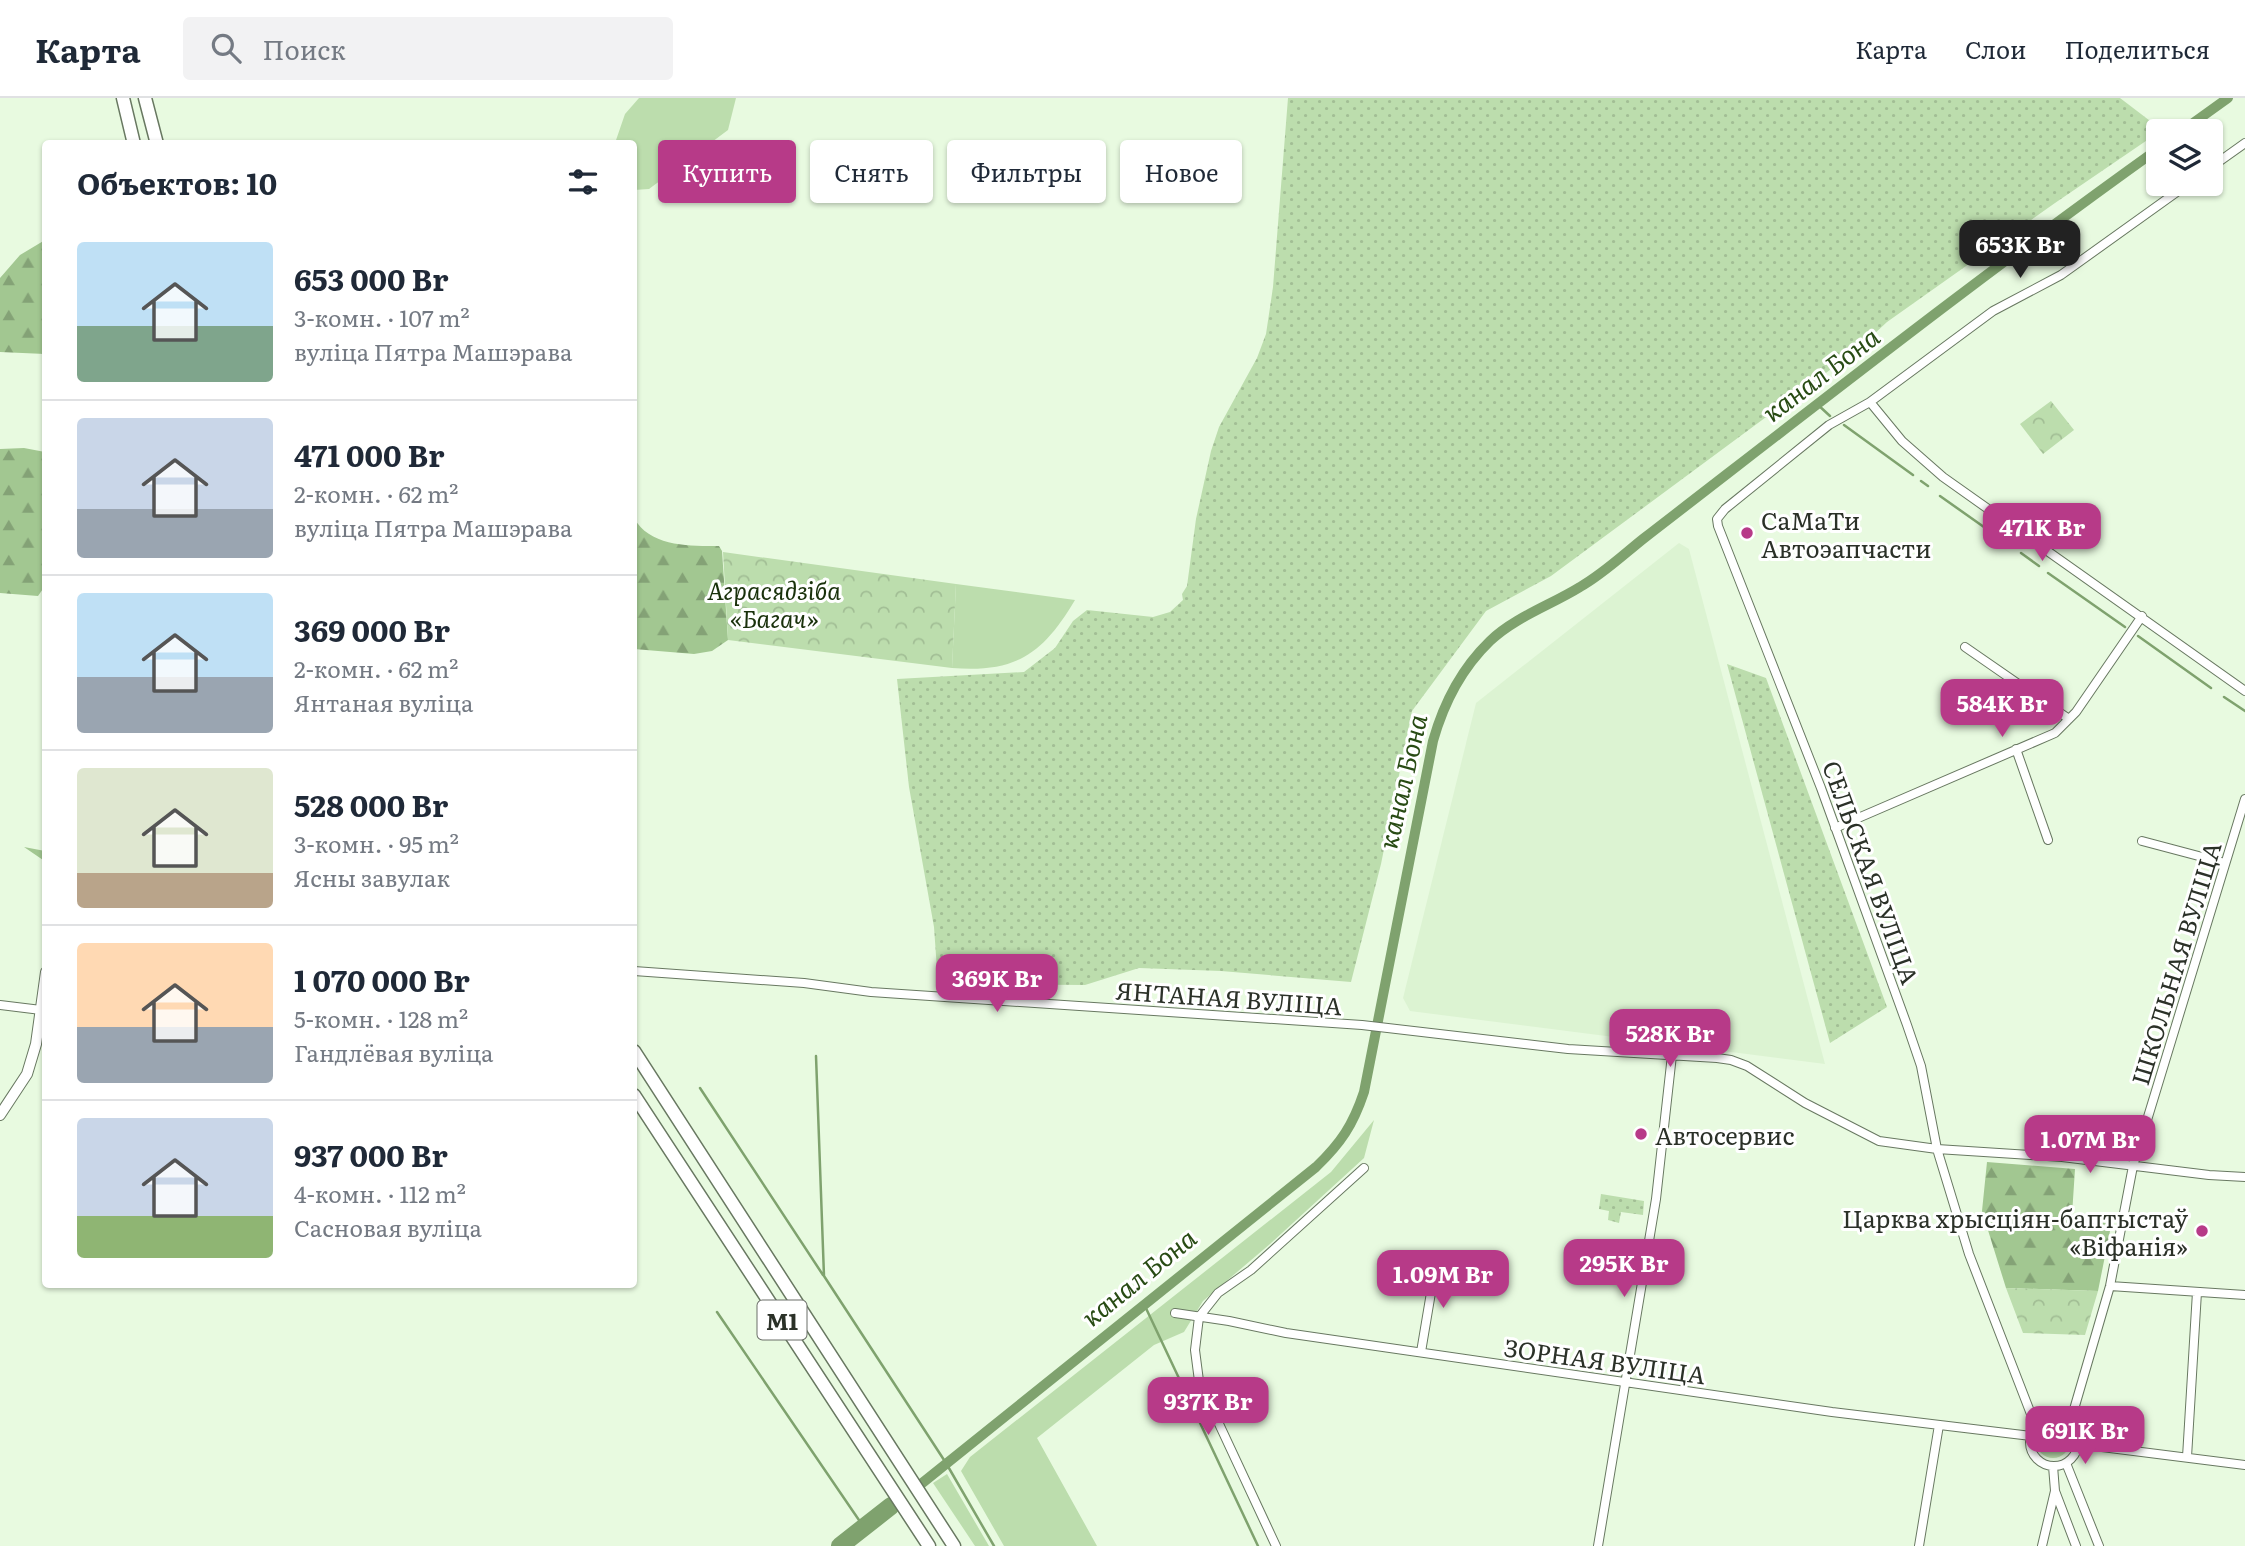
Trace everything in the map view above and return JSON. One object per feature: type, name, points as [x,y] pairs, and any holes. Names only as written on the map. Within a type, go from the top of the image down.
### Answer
[{"type":"highway","points":[[123,98],[133,140]]},
{"type":"highway","points":[[145,98],[156,140]]},
{"type":"highway","name":"М1","points":[[637,1056],[954,1546]]},
{"type":"highway","name":"М1","points":[[637,1099],[929,1546]]},
{"type":"street","points":[[2223,159],[2245,143]]},
{"type":"street","points":[[2171,196],[2061,275],[1993,311],[1870,402],[1902,441],[1943,477],[2245,691]]},
{"type":"street","name":"СЕЛЬСКАЯ ВУЛІЦА","points":[[1870,402],[1829,425],[1725,509],[1717,519],[1718,526],[1835,828],[1921,1066],[1937,1149],[1969,1254],[2036,1427]]},
{"type":"street","points":[[1835,828],[2054,733],[2076,712],[2142,616]]},
{"type":"street","points":[[1965,647],[2069,719]]},
{"type":"street","points":[[2017,749],[2048,840]]},
{"type":"street","name":"ШКОЛЬНАЯ ВУЛІЦА","points":[[2070,1423],[2110,1286],[2133,1166],[2245,799]]},
{"type":"street","points":[[2142,841],[2225,863]]},
{"type":"street","name":"ЯНТАНАЯ ВУЛІЦА","points":[[637,971],[804,983],[871,992],[1362,1025],[1568,1049],[1731,1060],[1747,1066],[1805,1104],[1879,1141],[1937,1149],[2062,1157],[2245,1177]]},
{"type":"street","points":[[0,1115],[27,1074],[36,1044],[42,1002]]},
{"type":"street","points":[[0,1005],[41,1010]]},
{"type":"street","points":[[1598,1546],[1656,1199],[1672,1055]]},
{"type":"street","points":[[1276,1546],[1199,1381],[1195,1350],[1199,1317],[1218,1293],[1251,1270],[1364,1168]]},
{"type":"street","points":[[1421,1352],[1436,1263]]},
{"type":"street","points":[[2110,1286],[2245,1295]]},
{"type":"street","points":[[2187,1457],[2197,1292]]},
{"type":"street","name":"ЗОРНАЯ ВУЛІЦА","points":[[1175,1313],[1286,1333],[1832,1412],[2031,1436]]},
{"type":"street","points":[[2052,1418],[2070,1423],[2078,1436],[2077,1451],[2066,1463],[2053,1466],[2039,1460],[2031,1445],[2031,1436],[2036,1427],[2052,1418]]},
{"type":"street","points":[[1919,1546],[1939,1424]]},
{"type":"street","points":[[2078,1444],[2245,1465]]},
{"type":"street","points":[[2066,1463],[2099,1546]]},
{"type":"street","points":[[2053,1466],[2055,1491],[2076,1546]]},
{"type":"street","points":[[2042,1546],[2055,1491]]},
{"type":"shaded area","points":[[1679,543],[1689,549],[1825,1064],[1410,1011],[1403,998],[1476,703]]},
{"type":"green space","points":[[639,98],[736,98],[728,130],[715,140],[658,140],[658,182],[649,189],[637,190],[637,140],[616,140],[625,114]]},
{"type":"green space","points":[[1288,98],[2120,98],[2148,119],[2146,141],[1887,322],[1857,350],[1551,576],[1486,611],[1412,711],[1381,864],[1351,982],[1221,971],[1139,968],[1085,985],[938,984],[934,927],[909,787],[897,679],[1024,672],[1055,648],[1073,621],[1087,610],[1153,617],[1170,612],[1183,600],[1196,519],[1211,451],[1219,427],[1257,358],[1266,334],[1273,287]]},
{"type":"green space","points":[[42,242],[42,354],[0,352],[0,278],[20,255]]},
{"type":"green space","points":[[2051,401],[2074,430],[2043,454],[2020,424]]},
{"type":"green space","points":[[24,448],[42,451],[42,590],[38,596],[0,593],[0,449]]},
{"type":"green space","points":[[637,522],[650,535],[660,540],[684,545],[719,546],[722,551],[728,640],[712,651],[694,654],[637,649]]},
{"type":"green space","name":"Аграсядзіба «Багач»","points":[[723,552],[956,584],[952,668],[728,640]]},
{"type":"green space","points":[[956,584],[1075,600],[1051,634],[1026,656],[994,667],[952,668]]},
{"type":"green space","points":[[1727,664],[1766,678],[1887,1007],[1830,1043]]},
{"type":"green space","points":[[24,847],[42,850],[42,859]]},
{"type":"green space","points":[[1374,1120],[1364,1158],[1203,1301],[1184,1332],[1154,1345],[1037,1438],[1097,1546],[1004,1546],[961,1471],[970,1457],[1331,1172]]},
{"type":"green space","points":[[1987,1162],[2075,1169],[2072,1215],[2113,1216],[2098,1291],[2006,1288],[1982,1211]]},
{"type":"green space","points":[[1601,1194],[1644,1201],[1643,1215],[1621,1212],[1619,1223],[1608,1220],[1609,1211],[1599,1209]]},
{"type":"green space","points":[[2006,1288],[2098,1291],[2085,1335],[2023,1333]]},
{"type":"green space","points":[[2053,1424],[2065,1429],[2070,1441],[2065,1453],[2053,1458],[2041,1453],[2036,1441],[2041,1429]]},
{"type":"green space","points":[[947,1474],[989,1546],[975,1546],[933,1483]]},
{"type":"waterway","name":"канал Бона","points":[[2199,119],[2228,98]]},
{"type":"waterway","name":"канал Бона","points":[[921,1484],[1316,1167],[1345,1133],[1364,1092],[1433,741],[1442,713],[1455,687],[1470,663],[1490,641],[1511,625],[1569,594],[1605,570],[1899,341],[2146,158]]},
{"type":"waterway","points":[[1817,404],[1830,416]]},
{"type":"waterway","points":[[1844,425],[1913,475]]},
{"type":"waterway","points":[[1921,481],[1928,486]]},
{"type":"waterway","points":[[1940,496],[2008,544]]},
{"type":"waterway","points":[[2021,553],[2039,566]]},
{"type":"waterway","points":[[2048,573],[2125,627]]},
{"type":"waterway","points":[[2138,636],[2211,688]]},
{"type":"waterway","points":[[2224,697],[2245,711]]},
{"type":"waterway","points":[[816,1056],[824,1276],[946,1463],[994,1546]]},
{"type":"waterway","points":[[700,1088],[823,1275]]},
{"type":"waterway","points":[[1144,1304],[1258,1546]]},
{"type":"waterway","points":[[717,1312],[863,1526]]},
{"type":"waterway","name":"канал Бона","points":[[840,1546],[891,1506]]},
{"type":"place","name":"СаМаТи Автоэапчасти","points":[[1747,533]]},
{"type":"place","name":"Автосервис","points":[[1641,1134]]},
{"type":"place","name":"Царква хрысціян-баптыстаў «Віфанія»","points":[[2202,1231]]}]
